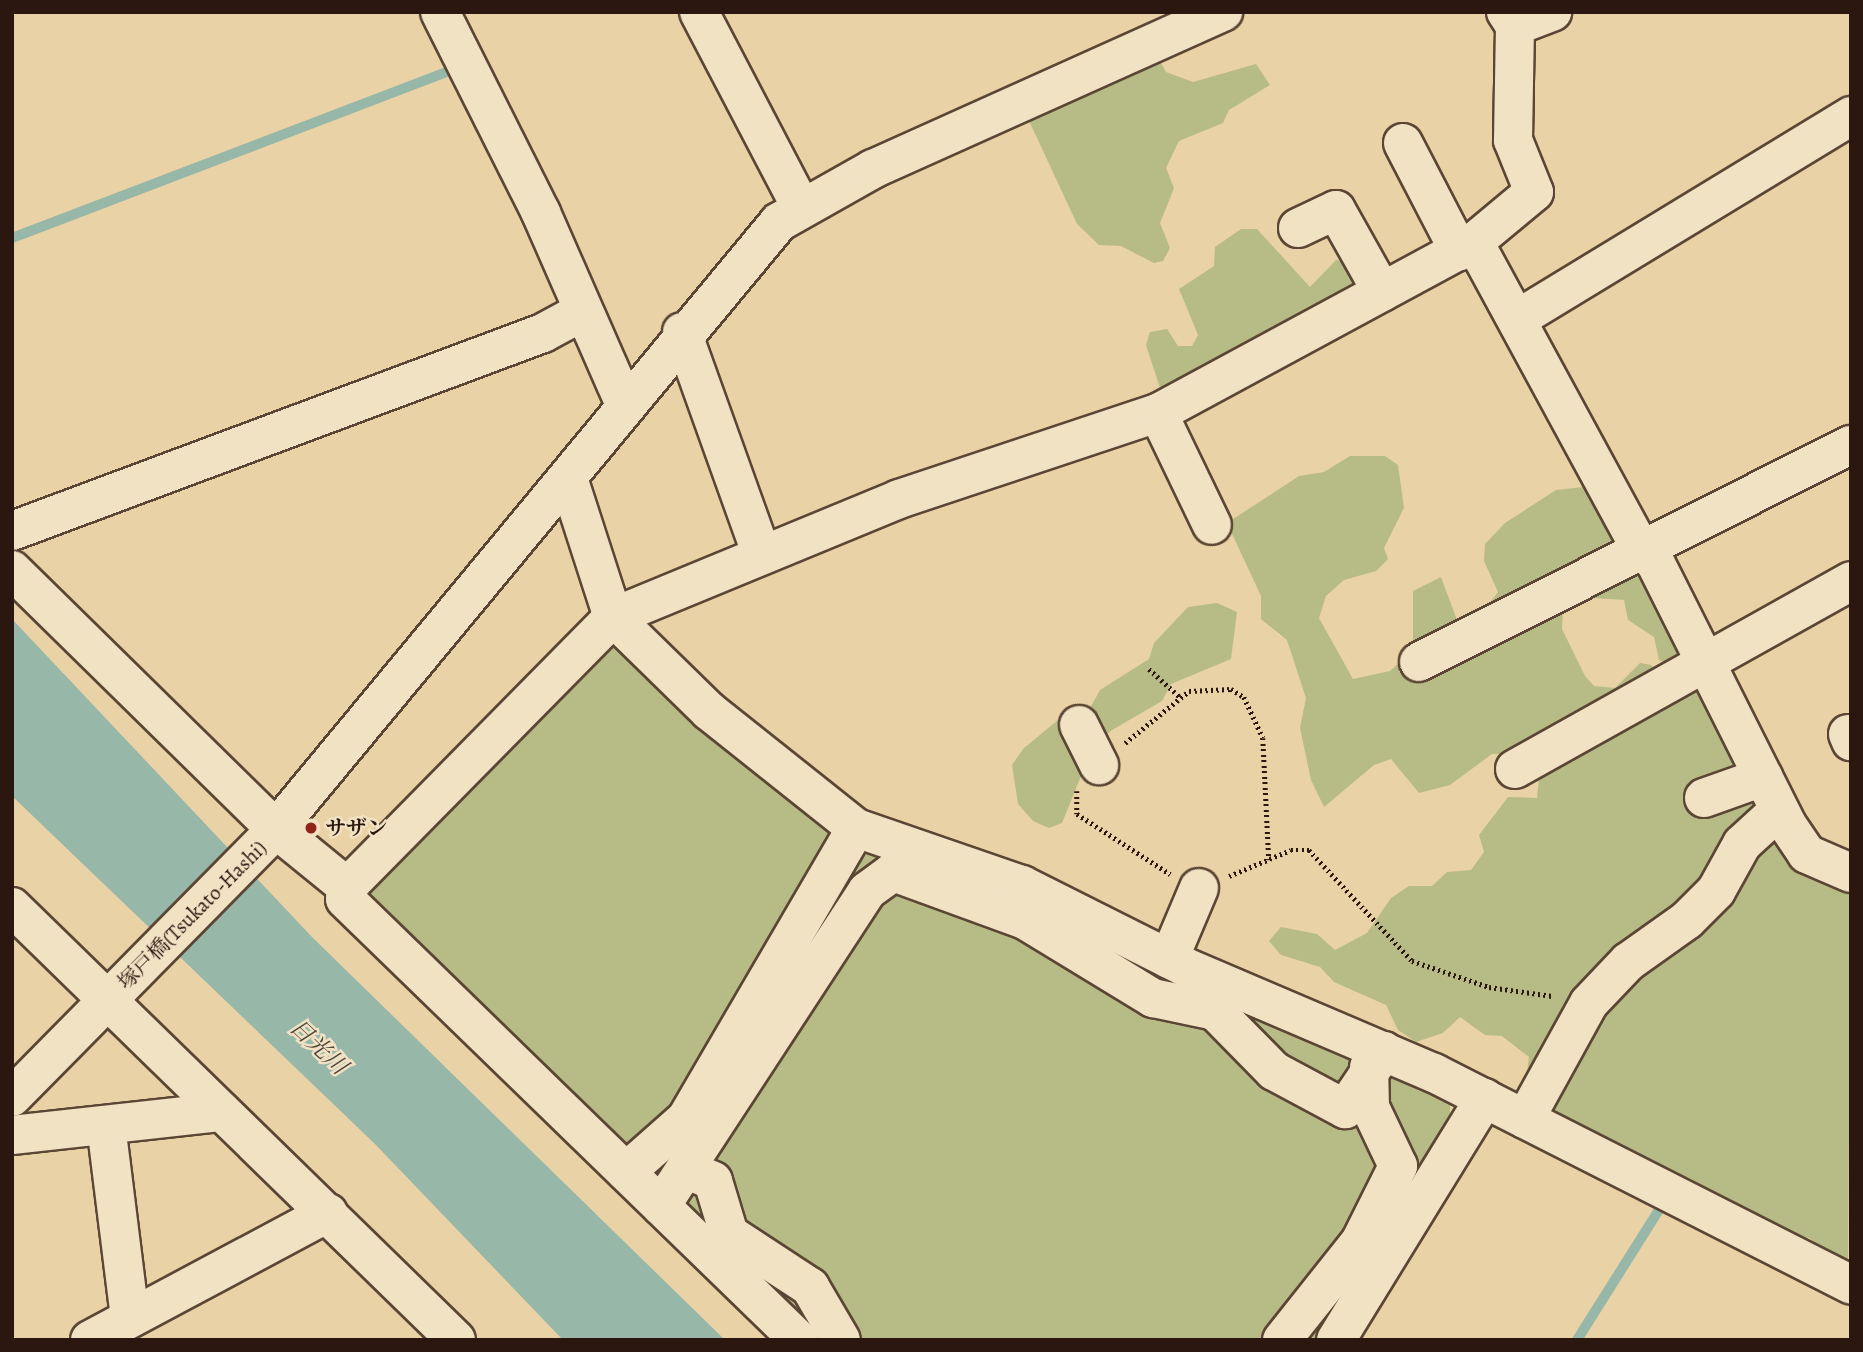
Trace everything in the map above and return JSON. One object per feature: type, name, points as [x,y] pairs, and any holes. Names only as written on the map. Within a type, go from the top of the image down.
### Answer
[{"type":"street","points":[[440,12],[541,213],[580,313],[624,402]]},
{"type":"street","points":[[699,12],[801,207]]},
{"type":"street","name":"塚戸橋(Tsukato-Hashi)","points":[[18,1081],[107,1001],[276,830],[568,478],[624,402],[779,222],[801,207],[1159,25],[1223,12]]},
{"type":"street","points":[[799,1340],[345,899],[347,887],[613,617],[899,499],[1158,413],[1467,246],[1534,192],[1513,140],[1510,19],[1552,12]]},
{"type":"street","points":[[1519,318],[1851,116]]},
{"type":"street","points":[[1403,143],[1467,246],[1519,318],[1642,551],[1655,562],[1771,794],[1807,854],[1851,873]]},
{"type":"street","points":[[1298,228],[1336,211],[1382,292]]},
{"type":"street","points":[[12,531],[543,333],[580,313]]},
{"type":"street","points":[[682,332],[761,555]]},
{"type":"street","points":[[1158,413],[1212,525]]},
{"type":"street","points":[[1419,662],[1851,446]]},
{"type":"street","points":[[568,478],[613,617],[709,711],[856,828],[1022,885],[1376,1059],[1485,1098],[1851,1285]]},
{"type":"street","points":[[12,570],[276,830],[347,887]]},
{"type":"street","points":[[1515,769],[1851,581]]},
{"type":"street","points":[[1079,725],[1099,765]]},
{"type":"street","points":[[1704,799],[1771,794]]},
{"type":"street","points":[[1525,1119],[1570,1030],[1628,962],[1697,910],[1716,891],[1771,794]]},
{"type":"street","points":[[661,1206],[690,1171],[772,1008],[856,828]]},
{"type":"street","points":[[835,871],[867,891]]},
{"type":"street","points":[[626,1172],[686,1119],[772,1008],[867,891],[884,875],[904,872],[1025,920],[1153,998],[1215,1011],[1274,1071],[1345,1110],[1361,1091],[1376,1059]]},
{"type":"street","points":[[1168,958],[1199,888]]},
{"type":"street","points":[[12,907],[456,1340]]},
{"type":"street","points":[[1282,1340],[1360,1242],[1398,1166],[1370,1107],[1376,1059]]},
{"type":"street","points":[[1336,1340],[1485,1098]]},
{"type":"street","points":[[12,1135],[222,1112]]},
{"type":"street","points":[[106,1125],[130,1317]]},
{"type":"street","points":[[690,1171],[713,1181],[729,1234],[810,1287],[841,1340]]},
{"type":"street","points":[[90,1340],[328,1213]]},
{"type":"path","points":[[1149,669],[1180,697]]},
{"type":"path","points":[[1269,860],[1263,738],[1244,697],[1214,688],[1180,697],[1081,782],[1077,814],[1149,864],[1199,888],[1269,860],[1309,850],[1394,947],[1450,977],[1525,995],[1601,991]]},
{"type":"green space","points":[[1160,61],[1166,72],[1193,82],[1256,64],[1270,85],[1229,110],[1223,123],[1179,141],[1166,168],[1174,188],[1160,223],[1170,248],[1163,261],[1154,263],[1121,246],[1099,245],[1077,224],[1024,110]]},
{"type":"green space","points":[[1241,229],[1257,229],[1310,287],[1336,260],[1352,262],[1365,284],[1161,391],[1146,345],[1150,332],[1167,329],[1178,346],[1192,346],[1198,335],[1179,289],[1214,266],[1215,247]]},
{"type":"green space","points":[[1350,456],[1385,456],[1398,465],[1404,508],[1384,548],[1388,559],[1376,571],[1344,580],[1326,596],[1319,618],[1353,679],[1390,671],[1413,650],[1413,591],[1441,577],[1457,620],[1480,616],[1498,592],[1484,561],[1485,544],[1505,523],[1556,490],[1593,486],[1689,656],[1674,666],[1659,660],[1654,637],[1628,620],[1624,600],[1577,597],[1563,608],[1562,629],[1585,676],[1594,686],[1615,688],[1640,663],[1651,665],[1662,680],[1698,685],[1851,882],[1848,1266],[1809,1238],[1768,1232],[1689,1178],[1648,1166],[1634,1151],[1615,1149],[1541,1111],[1527,1072],[1529,1057],[1502,1036],[1485,1035],[1460,1017],[1443,1033],[1416,1042],[1398,1030],[1386,1005],[1334,982],[1320,967],[1281,955],[1269,941],[1281,927],[1317,934],[1335,950],[1367,933],[1391,898],[1409,886],[1432,886],[1447,872],[1471,870],[1484,852],[1479,835],[1508,797],[1537,798],[1539,778],[1519,754],[1492,754],[1450,785],[1419,793],[1391,759],[1374,765],[1324,807],[1311,780],[1300,728],[1306,698],[1287,640],[1261,619],[1261,596],[1227,523],[1299,476],[1324,472]]},
{"type":"green space","points":[[1217,603],[1237,612],[1231,659],[1171,684],[1162,701],[1112,730],[1077,761],[1081,776],[1062,823],[1049,828],[1033,821],[1018,804],[1012,765],[1024,748],[1069,711],[1089,710],[1100,690],[1149,659],[1154,643],[1188,607]]},
{"type":"green space","points":[[612,630],[692,716],[1004,895],[1450,1101],[1450,1125],[1321,1340],[822,1340],[368,901],[366,885]]},
{"type":"water","name":"日光川","points":[[12,619],[312,937],[725,1340],[563,1340],[375,1144],[12,796]]},
{"type":"waterway","points":[[12,238],[457,68]]},
{"type":"waterway","points":[[1577,1340],[1665,1200]]},
{"type":"place","name":"サザン","points":[[311,828]]}]
